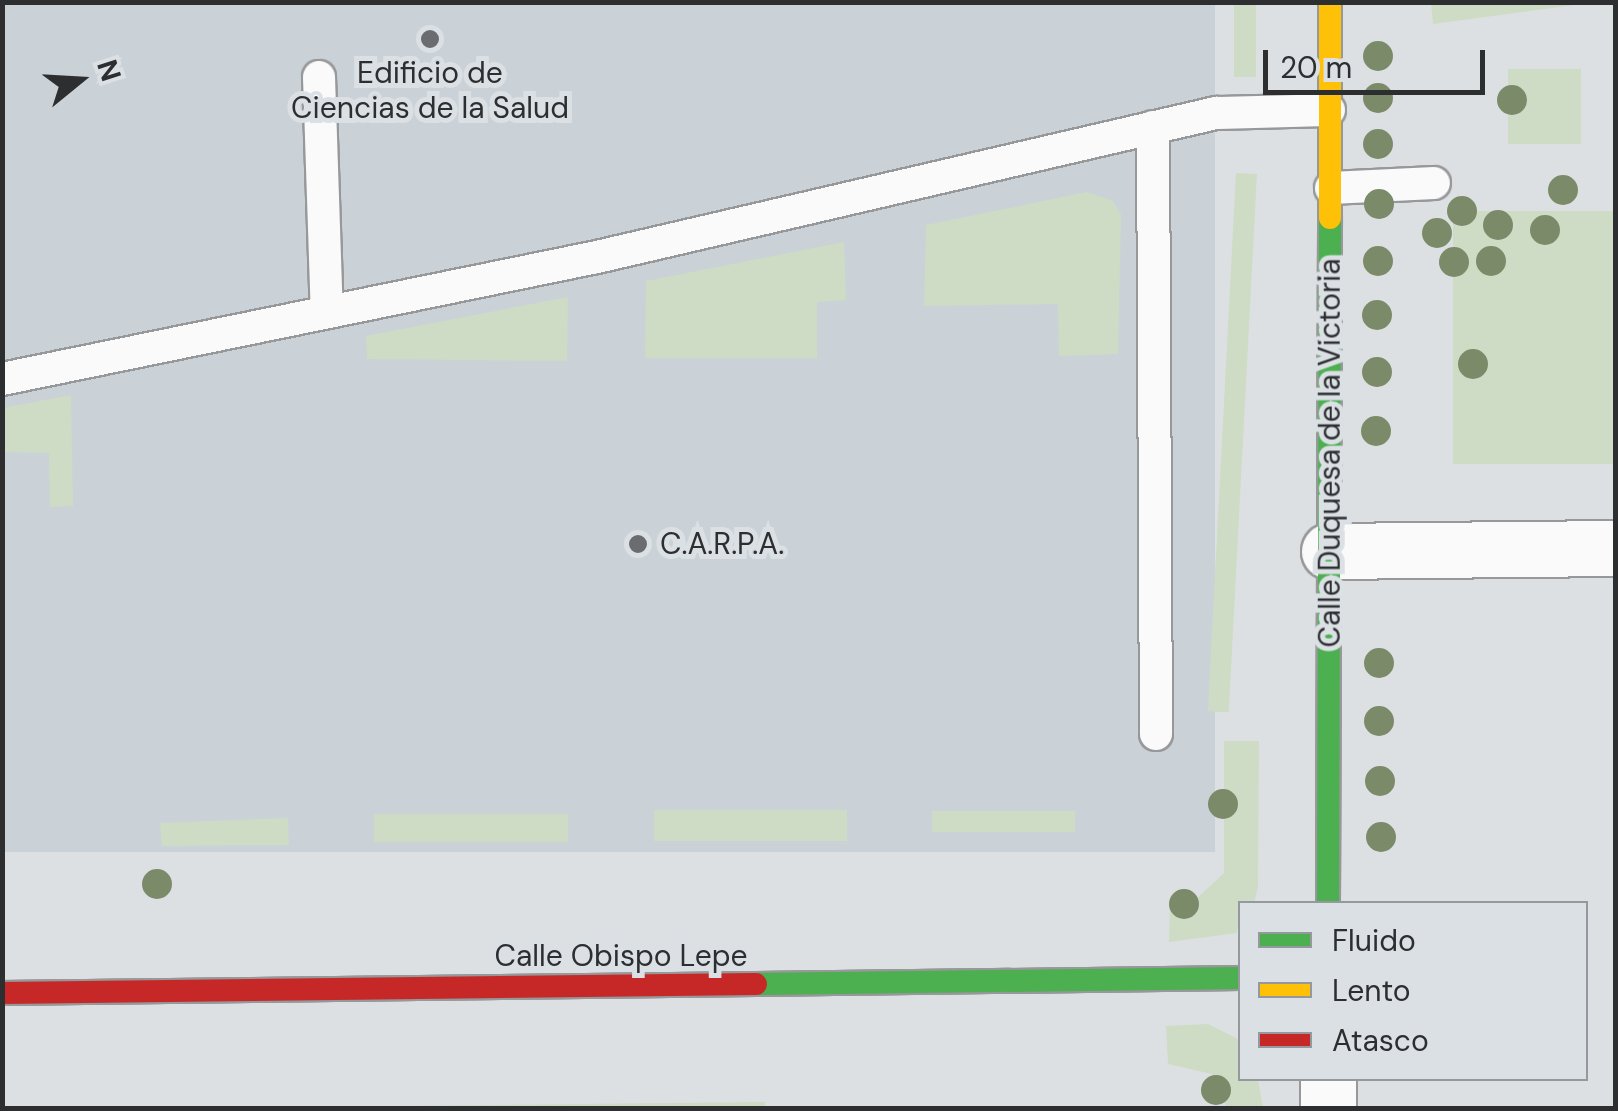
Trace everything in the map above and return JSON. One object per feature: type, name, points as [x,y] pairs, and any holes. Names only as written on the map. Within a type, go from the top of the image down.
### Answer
[{"type":"street","name":"Calle Duquesa de la Victoria","points":[[1328,901],[1330,2]]},
{"type":"street","points":[[1330,551],[1616,548]]},
{"type":"street","name":"Calle Obispo Lepe","points":[[2,992],[1238,978]]},
{"type":"street","points":[[1328,1081],[1328,1108]]},
{"type":"lane","points":[[320,77],[327,312]]},
{"type":"lane","points":[[2,378],[327,312],[1216,114],[1328,110]]},
{"type":"lane","points":[[1153,127],[1156,734]]},
{"type":"lane","points":[[1331,188],[1434,182]]},
{"type":"shaded area","points":[[2,3],[1215,3],[1215,852],[2,852]]},
{"type":"green space","points":[[1431,2],[1590,3],[1433,24]]},
{"type":"green space","points":[[1234,3],[1256,3],[1256,77],[1234,77]]},
{"type":"green space","points":[[1508,69],[1581,69],[1581,144],[1508,144]]},
{"type":"green space","points":[[1236,173],[1257,174],[1229,712],[1208,711]]},
{"type":"green space","points":[[1087,192],[1113,201],[1121,215],[1118,354],[1059,356],[1058,304],[924,306],[926,225]]},
{"type":"green space","points":[[1453,211],[1615,211],[1615,464],[1453,464]]},
{"type":"green space","points":[[844,242],[846,300],[817,302],[817,358],[645,358],[646,281]]},
{"type":"green space","points":[[568,297],[567,361],[367,359],[366,336]]},
{"type":"green space","points":[[71,395],[73,506],[50,507],[49,453],[3,452],[3,408]]},
{"type":"green space","points":[[1224,741],[1259,741],[1258,887],[1254,901],[1238,901],[1237,933],[1169,942],[1170,904],[1192,903],[1224,873]]},
{"type":"green space","points":[[654,810],[847,810],[847,841],[654,841]]},
{"type":"green space","points":[[932,811],[1075,811],[1075,832],[932,832]]},
{"type":"green space","points":[[374,814],[568,814],[568,842],[374,842]]},
{"type":"green space","points":[[288,818],[289,845],[162,846],[160,823]]},
{"type":"green space","points":[[1208,1024],[1238,1039],[1238,1081],[1258,1081],[1263,1108],[1227,1108],[1212,1074],[1168,1064],[1166,1026]]},
{"type":"green space","points":[[765,1102],[765,1108],[218,1108]]},
{"type":"traffic: fast","points":[[1328,901],[1330,218]]},
{"type":"traffic: fast","points":[[756,984],[1238,978]]},
{"type":"traffic: slow","points":[[1330,2],[1330,218]]},
{"type":"traffic: jam","points":[[2,993],[756,984]]},
{"type":"place","name":"Edificio de Ciencias de la Salud","points":[[430,39]]},
{"type":"place","name":"C.A.R.P.A.","points":[[638,544]]}]
